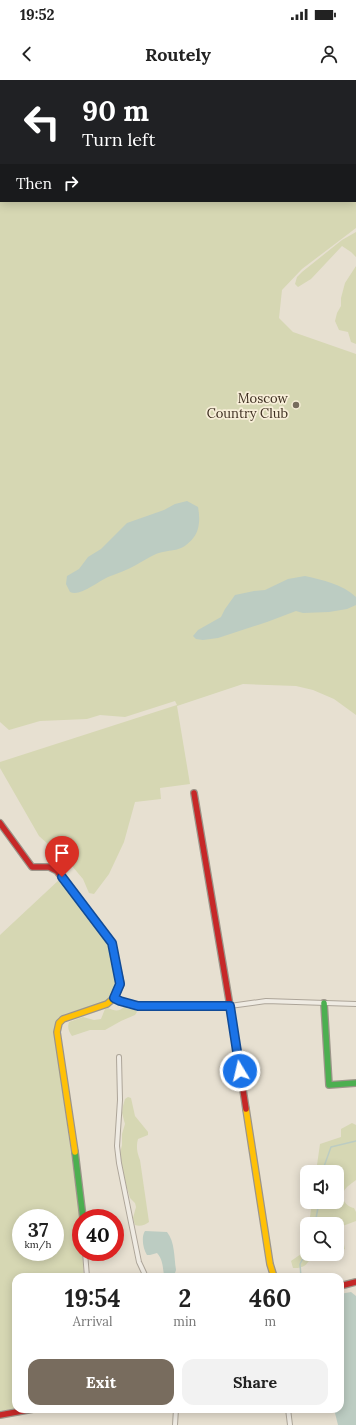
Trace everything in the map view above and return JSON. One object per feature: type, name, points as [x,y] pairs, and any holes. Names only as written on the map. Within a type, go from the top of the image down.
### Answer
[{"type":"street","points":[[194,793],[217,937],[230,1006],[263,1222],[273,1273]]},
{"type":"street","points":[[0,822],[32,867],[49,867],[57,871],[112,943],[120,984],[114,998],[107,1004],[63,1019],[59,1023],[57,1032],[82,1209]]},
{"type":"street","points":[[114,998],[138,1006],[230,1006],[266,1001],[356,1004]]},
{"type":"street","points":[[324,1002],[329,1085],[356,1083]]},
{"type":"street","points":[[119,1057],[120,1100],[117,1146],[139,1262],[144,1273]]},
{"type":"street","points":[[86,1261],[87,1273]]},
{"type":"street","points":[[344,1285],[356,1282]]},
{"type":"street","points":[[0,1415],[12,1413]]},
{"type":"street","points":[[175,1425],[176,1413]]},
{"type":"street","points":[[288,1413],[290,1425]]},
{"type":"green space","points":[[0,202],[356,202],[356,228],[302,269],[282,290],[279,318],[293,332],[356,354],[356,715],[334,699],[313,690],[296,686],[243,684],[177,706],[190,784],[160,788],[161,799],[135,802],[124,842],[109,874],[94,894],[89,893],[83,879],[72,866],[39,836],[0,768],[0,762],[177,705],[175,701],[125,717],[100,715],[87,719],[40,721],[9,730],[0,722]]},
{"type":"green space","points":[[356,232],[356,257],[342,246],[311,279],[298,287],[295,284],[297,277],[302,272],[342,240]]},
{"type":"green space","points":[[356,266],[356,344],[351,342],[348,332],[339,330],[335,321],[341,306],[341,298],[345,283]]},
{"type":"green space","points":[[60,879],[109,944],[117,985],[113,996],[104,1002],[65,1014],[58,1018],[54,1030],[79,1209],[72,1209],[72,1261],[83,1261],[84,1273],[12,1273],[12,1409],[0,1411],[0,935]]},
{"type":"green space","points":[[125,1006],[128,1009],[135,1009],[137,1012],[135,1015],[105,1030],[90,1030],[72,1036],[69,1031],[69,1022],[83,1017],[94,1020],[101,1019],[105,1009],[108,1008],[117,1010]]},
{"type":"green space","points":[[128,1097],[131,1098],[135,1116],[148,1132],[148,1135],[138,1139],[137,1145],[149,1222],[141,1226],[135,1225],[133,1218],[136,1207],[135,1203],[130,1198],[125,1184],[120,1153],[122,1134],[125,1124],[122,1113],[123,1106],[125,1099]]},
{"type":"green space","points":[[352,1123],[356,1125],[356,1180],[349,1185],[344,1192],[344,1165],[317,1165],[320,1144],[341,1137],[341,1129]]},
{"type":"green space","points":[[344,1200],[347,1204],[354,1208],[356,1212],[356,1221],[344,1226],[344,1217],[310,1217],[311,1209],[344,1209]]},
{"type":"green space","points":[[300,1255],[300,1261],[309,1261],[303,1267],[293,1268],[291,1261]]},
{"type":"shaded area","points":[[187,501],[198,507],[199,519],[196,534],[185,546],[176,550],[156,554],[108,577],[84,591],[74,593],[70,592],[66,584],[67,576],[79,569],[88,557],[101,549],[127,523],[164,510],[175,504]]},
{"type":"shaded area","points":[[305,576],[325,581],[345,589],[356,597],[356,605],[347,609],[329,612],[303,613],[296,611],[218,638],[203,640],[196,639],[193,636],[198,630],[221,617],[235,595],[265,590],[288,579]]},
{"type":"shaded area","points":[[145,1231],[167,1232],[173,1245],[176,1270],[175,1273],[164,1273],[162,1261],[157,1253],[147,1255],[144,1250],[143,1243]]},
{"type":"shaded area","points":[[351,1292],[356,1296],[356,1425],[338,1425],[335,1413],[344,1413],[344,1293]]},
{"type":"waterway","points":[[325,1165],[331,1147],[356,1141]]},
{"type":"waterway","points":[[316,1217],[318,1209]]},
{"type":"waterway","points":[[301,1273],[300,1264],[302,1261]]},
{"type":"traffic: fast","points":[[324,1003],[329,1085],[356,1083]]},
{"type":"traffic: fast","points":[[75,1152],[82,1209]]},
{"type":"traffic: slow","points":[[75,1152],[57,1032],[59,1023],[63,1019],[107,1004],[114,998],[121,984],[115,959]]},
{"type":"traffic: slow","points":[[246,1109],[270,1264],[273,1273]]},
{"type":"traffic: jam","points":[[194,793],[246,1109]]},
{"type":"traffic: jam","points":[[0,823],[32,867],[49,867],[57,871],[112,943],[115,959]]},
{"type":"traffic: jam","points":[[344,1285],[356,1282]]},
{"type":"traffic: jam","points":[[0,1415],[12,1413]]},
{"type":"place","name":"Moscow Country Club","points":[[296,405]]},
{"type":"route","points":[[62,877],[112,943],[120,984],[114,998],[138,1006],[230,1006],[240,1071]]}]
